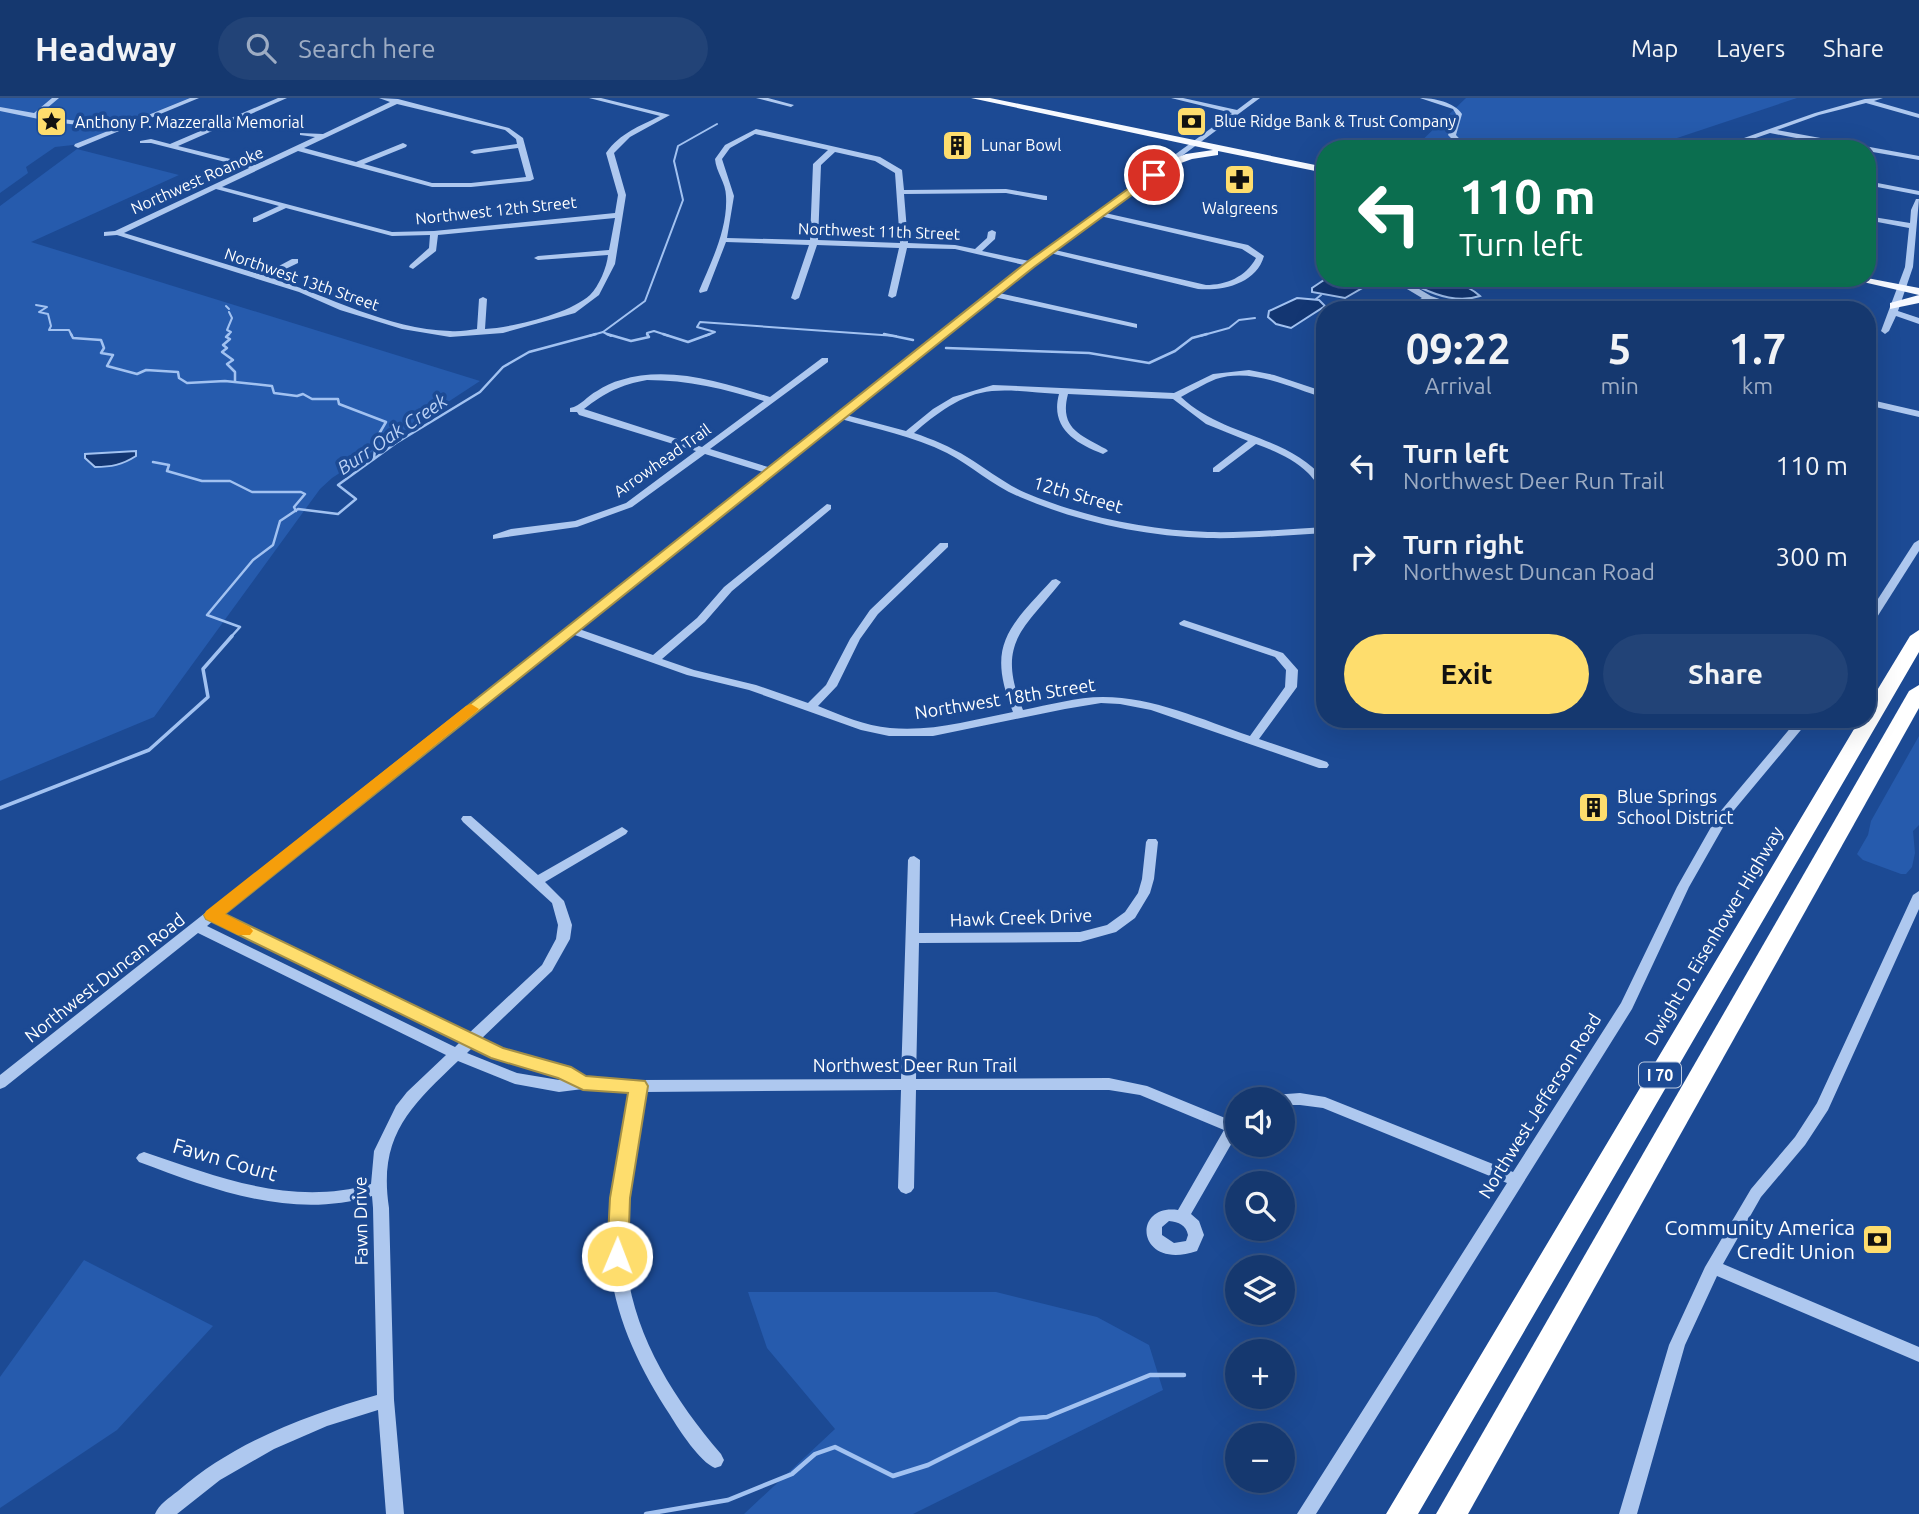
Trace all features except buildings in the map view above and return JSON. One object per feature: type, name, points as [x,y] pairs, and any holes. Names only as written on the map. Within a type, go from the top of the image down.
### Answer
[{"type":"highway","name":"Dwight D. Eisenhower Highway","points":[[1876,709],[1919,636]]},
{"type":"highway","name":"I 70","points":[[1451,1514],[1919,691]]},
{"type":"highway","name":"Dwight D. Eisenhower Highway","points":[[1401,1514],[1865,728]]},
{"type":"main road","points":[[976,98],[1316,168]]},
{"type":"main road","points":[[1170,163],[1190,156],[1232,151]]},
{"type":"main road","points":[[1876,283],[1919,292]]},
{"type":"main road","points":[[1894,309],[1919,299]]},
{"type":"street","points":[[35,115],[56,98]]},
{"type":"street","points":[[78,145],[196,98]]},
{"type":"street","points":[[172,146],[284,98]]},
{"type":"street","points":[[300,149],[418,183],[445,186],[530,178],[521,146],[514,134],[501,127],[382,98]]},
{"type":"street","name":"Northwest Roanoke","points":[[112,234],[405,98]]},
{"type":"street","name":"Northwest 13th Street","points":[[112,234],[261,278],[405,327],[450,334],[527,325],[572,311],[595,295],[611,264],[622,195],[610,153],[614,145],[624,138],[667,115],[592,98]]},
{"type":"street","points":[[759,98],[791,105]]},
{"type":"street","points":[[1174,98],[1238,112]]},
{"type":"street","name":"Northwest Duncan Road","points":[[0,1083],[1030,264],[1257,98]]},
{"type":"street","points":[[1423,98],[1455,108],[1458,114],[1452,135],[1457,140]]},
{"type":"street","points":[[1858,98],[1919,116]]},
{"type":"street","points":[[1742,140],[1880,98]]},
{"type":"street","points":[[266,106],[280,109]]},
{"type":"street","points":[[0,109],[52,120],[122,128]]},
{"type":"street","points":[[1768,131],[1818,140]]},
{"type":"street","points":[[703,291],[724,240],[730,193],[719,160],[724,149],[756,132],[877,159],[897,170],[902,192],[904,245],[892,296]]},
{"type":"street","points":[[302,134],[326,136]]},
{"type":"street","points":[[142,142],[172,146],[257,168]]},
{"type":"street","points":[[356,166],[403,145]]},
{"type":"street","points":[[474,152],[521,146]]},
{"type":"street","points":[[795,298],[814,242],[817,164],[834,149]]},
{"type":"street","points":[[1876,151],[1919,158]]},
{"type":"street","points":[[1876,185],[1919,193]]},
{"type":"street","name":"Northwest 12th Street","points":[[215,187],[380,232],[405,235],[618,215]]},
{"type":"street","points":[[902,192],[1006,191],[1044,198]]},
{"type":"street","points":[[1885,331],[1908,272],[1913,226],[1919,201]]},
{"type":"street","points":[[256,220],[285,206]]},
{"type":"street","points":[[1051,251],[1198,287],[1218,289],[1240,282],[1260,261],[1260,256],[1245,247],[1100,214]]},
{"type":"street","points":[[1876,220],[1913,226]]},
{"type":"street","points":[[978,250],[990,239],[992,232]]},
{"type":"street","points":[[413,267],[433,249],[434,233]]},
{"type":"street","name":"Northwest 11th Street","points":[[724,240],[978,250],[1030,264]]},
{"type":"street","points":[[538,258],[614,252]]},
{"type":"street","points":[[261,278],[295,261]]},
{"type":"street","points":[[1908,272],[1919,274]]},
{"type":"street","points":[[1408,287],[1438,301]]},
{"type":"street","points":[[993,294],[1134,326]]},
{"type":"street","points":[[1422,301],[1428,298]]},
{"type":"street","points":[[481,332],[484,299]]},
{"type":"street","points":[[1894,309],[1919,321]]},
{"type":"street","name":"Arrowhead Trail","points":[[496,537],[511,532],[555,528],[603,517],[643,496],[825,360]]},
{"type":"street","points":[[906,435],[939,407],[969,392],[1007,387],[1175,396],[1216,376],[1238,373],[1271,377],[1316,392]]},
{"type":"street","points":[[771,471],[576,410],[605,390],[619,384],[660,376],[695,378],[772,400]]},
{"type":"street","points":[[1064,391],[1059,414],[1062,421],[1076,435],[1103,451]]},
{"type":"street","points":[[1175,396],[1210,423],[1284,451],[1316,474]]},
{"type":"street","points":[[1876,404],[1919,414]]},
{"type":"street","name":"12th Street","points":[[841,416],[952,451],[997,483],[1027,497],[1121,524],[1206,535],[1316,530]]},
{"type":"street","points":[[1216,470],[1256,440]]},
{"type":"street","points":[[654,660],[701,620],[728,589],[827,507]]},
{"type":"street","points":[[1876,601],[1919,543]]},
{"type":"street","points":[[811,707],[831,686],[855,639],[874,612],[944,545]]},
{"type":"street","points":[[1019,714],[1004,676],[1007,647],[1022,619],[1056,582]]},
{"type":"street","points":[[1184,624],[1279,656],[1292,670],[1294,678],[1291,687],[1252,741]]},
{"type":"street","name":"Northwest 18th Street","points":[[572,630],[691,673],[752,687],[865,727],[909,733],[933,732],[1083,702],[1120,701],[1153,707],[1323,765]]},
{"type":"street","name":"Northwest Jefferson Road","points":[[1306,1514],[1627,1005],[1683,887],[1725,813],[1796,728]]},
{"type":"street","name":"Fawn Drive","points":[[386,1400],[381,1208],[378,1188],[381,1151],[389,1130],[412,1096],[547,968],[563,939],[563,912],[558,901],[467,819]]},
{"type":"street","points":[[538,881],[622,831]]},
{"type":"street","name":"Hawk Creek Drive","points":[[912,938],[1080,937],[1111,929],[1130,915],[1144,892],[1152,842]]},
{"type":"street","points":[[906,1188],[914,860]]},
{"type":"street","points":[[1628,1514],[1678,1345],[1713,1267],[1756,1192],[1800,1141],[1823,1106],[1919,895]]},
{"type":"street","name":"Northwest Deer Run Trail","points":[[212,915],[470,1041],[510,1057],[564,1072],[583,1083]]},
{"type":"street","name":"Northwest Deer Run Trail","points":[[198,927],[456,1054],[534,1082],[559,1086],[583,1083],[639,1086],[1118,1085],[1142,1090],[1225,1120]]},
{"type":"street","points":[[327,991],[341,978]]},
{"type":"street","points":[[639,1086],[620,1198],[617,1256],[622,1290],[636,1338],[662,1390],[696,1438],[716,1460]]},
{"type":"street","points":[[1295,1098],[1325,1103],[1516,1180]]},
{"type":"street","points":[[1182,1216],[1225,1141]]},
{"type":"street","name":"Fawn Court","points":[[144,1158],[265,1196],[312,1200],[338,1198],[378,1188]]},
{"type":"street","points":[[1713,1267],[1919,1355]]},
{"type":"street","points":[[164,1514],[199,1485],[260,1446],[323,1418],[386,1400],[395,1514]]},
{"type":"shaded area","points":[[0,98],[190,98],[73,145],[55,147],[26,167],[28,173],[0,193]]},
{"type":"shaded area","points":[[1466,98],[1797,98],[1671,140],[1422,140]]},
{"type":"shaded area","points":[[77,149],[179,175],[31,242],[480,381],[332,478],[320,489],[154,717],[0,781],[0,206]]},
{"type":"shaded area","points":[[1316,285],[1364,287],[1345,298],[1312,292]]},
{"type":"shaded area","points":[[1419,287],[1466,287],[1480,296],[1456,299]]},
{"type":"shaded area","points":[[1297,298],[1320,301],[1316,301],[1316,312],[1291,328],[1276,324],[1268,317],[1269,311]]},
{"type":"shaded area","points":[[136,451],[136,456],[126,462],[111,466],[95,467],[85,458],[85,454]]},
{"type":"shaded area","points":[[1919,736],[1919,825],[1913,831],[1915,853],[1912,867],[1906,874],[1901,874],[1863,860],[1857,854],[1868,835],[1871,821]]},
{"type":"shaded area","points":[[84,1260],[213,1326],[117,1430],[0,1508],[0,1377]]},
{"type":"shaded area","points":[[748,1292],[996,1292],[1097,1317],[1149,1345],[1163,1390],[913,1514],[744,1514],[835,1429],[767,1348]]},
{"type":"waterway","points":[[603,332],[645,301],[683,200],[674,161],[678,146],[717,124]]},
{"type":"waterway","points":[[1316,299],[1321,295]]},
{"type":"waterway","points":[[36,305],[47,307],[39,312],[48,314],[51,326],[49,330],[69,330],[73,338],[101,340],[104,348],[101,353],[113,355],[107,366],[137,374],[146,370],[178,372],[179,378],[187,383],[225,381],[272,386],[274,393],[297,396],[303,394],[312,399],[338,399],[339,404],[386,422],[376,439],[374,459]]},
{"type":"waterway","points":[[226,306],[229,309]]},
{"type":"waterway","points":[[229,312],[232,318],[227,330],[231,332],[226,337],[230,339],[223,345],[227,348],[222,352],[233,360],[227,364],[235,372],[235,381]]},
{"type":"waterway","points":[[1200,336],[1229,328],[1239,320],[1255,318]]},
{"type":"waterway","points":[[710,334],[715,332],[697,327],[700,322],[892,336]]},
{"type":"waterway","points":[[648,335],[654,331],[663,334]]},
{"type":"waterway","name":"Burr Oak Creek","points":[[596,334],[603,332]]},
{"type":"waterway","name":"Burr Oak Creek","points":[[603,332],[607,334]]},
{"type":"waterway","name":"Burr Oak Creek","points":[[374,459],[480,392],[503,367],[529,352],[596,334]]},
{"type":"waterway","name":"Burr Oak Creek","points":[[589,336],[596,334]]},
{"type":"waterway","points":[[607,334],[631,341],[649,337],[648,335]]},
{"type":"waterway","points":[[607,334],[611,336]]},
{"type":"waterway","points":[[663,334],[688,342],[710,334]]},
{"type":"waterway","points":[[663,334],[669,336]]},
{"type":"waterway","points":[[705,336],[710,334]]},
{"type":"waterway","points":[[884,334],[892,336]]},
{"type":"waterway","points":[[946,348],[1089,353],[1149,363],[1175,351],[1192,338],[1207,334]]},
{"type":"waterway","points":[[892,336],[913,340]]},
{"type":"waterway","name":"Burr Oak Creek","points":[[296,510],[338,514],[356,499],[338,485],[374,459]]},
{"type":"waterway","points":[[153,462],[169,465],[167,471],[202,481],[230,481],[252,492],[301,492],[305,494],[294,507],[296,510]]},
{"type":"waterway","name":"Burr Oak Creek","points":[[230,638],[240,627],[207,615],[253,560],[273,545],[280,521],[296,510]]},
{"type":"waterway","name":"Burr Oak Creek","points":[[0,808],[149,750],[208,697],[203,669],[232,636]]},
{"type":"waterway","points":[[646,1514],[728,1500],[792,1474],[815,1454],[835,1447],[893,1476],[928,1465],[1020,1419],[1047,1417],[1150,1375],[1184,1375]]},
{"type":"slow traffic","points":[[244,931],[212,915],[471,709]]},
{"type":"place","name":"Blue Ridge Bank & Trust Company","points":[[1191,121]]},
{"type":"place","name":"Anthony P. Mazzeralla Memorial","points":[[52,122]]},
{"type":"place","name":"Lunar Bowl","points":[[958,145]]},
{"type":"place","name":"Walgreens","points":[[1240,179]]},
{"type":"place","name":"Blue Springs School District","points":[[1594,807]]},
{"type":"place","name":"Community America Credit Union","points":[[1878,1240]]},
{"type":"route","points":[[617,1256],[620,1198],[639,1086],[583,1083],[564,1072],[498,1053],[212,915],[1030,264],[1154,175]]}]
